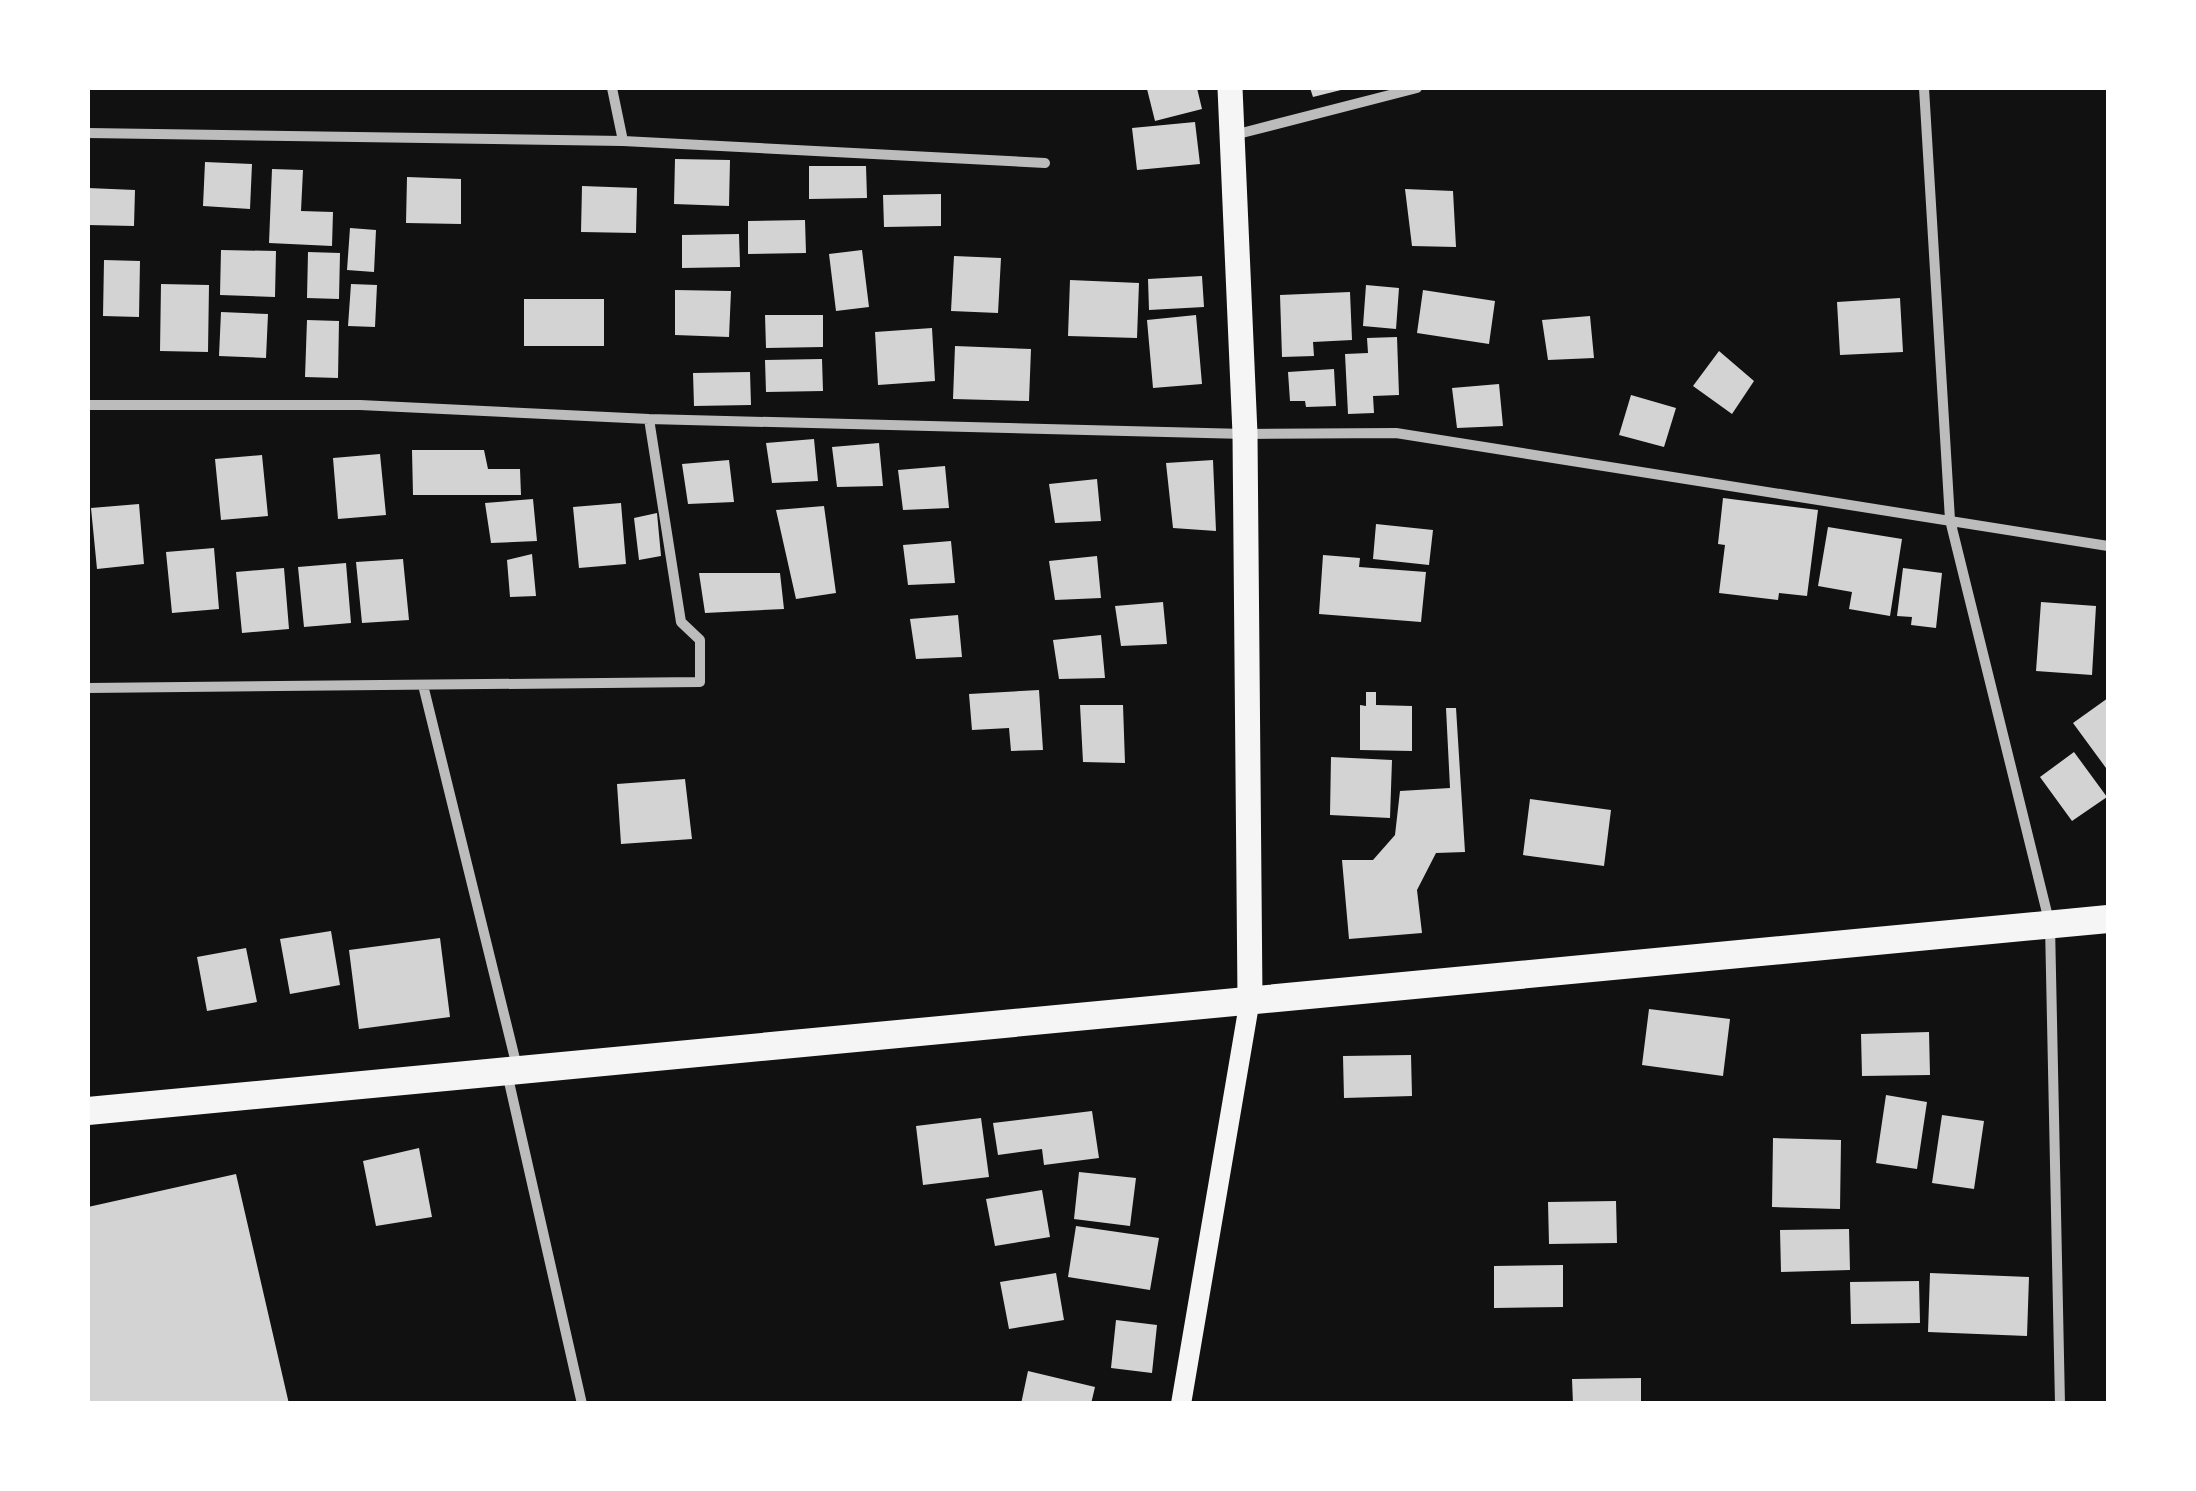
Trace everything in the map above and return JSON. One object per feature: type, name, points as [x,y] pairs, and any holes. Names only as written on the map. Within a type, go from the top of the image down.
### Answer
[{"type":"highway","points":[[88,1112],[2108,919]]},
{"type":"main road","points":[[1181,1404],[1250,999],[1245,434],[1230,88]]},
{"type":"street","points":[[612,88],[623,141]]},
{"type":"street","points":[[1232,135],[1417,88]]},
{"type":"street","points":[[1924,88],[1950,520],[2050,925],[2060,1404]]},
{"type":"street","points":[[88,134],[623,141],[1045,163]]},
{"type":"street","points":[[88,405],[360,405],[649,419],[1245,434],[1396,433],[2108,546]]},
{"type":"street","points":[[88,688],[700,682],[700,640],[681,622],[649,419]]},
{"type":"street","points":[[423,685],[512,1070],[582,1404]]},
{"type":"building","points":[[1197,88],[1202,109],[1155,121],[1147,89]]},
{"type":"building","points":[[1310,88],[1345,88],[1345,89],[1313,97]]},
{"type":"building","points":[[1195,122],[1200,164],[1137,170],[1132,128]]},
{"type":"building","points":[[675,159],[730,160],[729,206],[674,204]]},
{"type":"building","points":[[205,162],[252,164],[250,209],[203,206]]},
{"type":"building","points":[[809,166],[866,166],[867,198],[809,199]]},
{"type":"building","points":[[272,169],[303,170],[301,211],[333,212],[332,246],[269,243]]},
{"type":"building","points":[[407,177],[461,179],[461,224],[406,223]]},
{"type":"building","points":[[582,186],[637,188],[636,233],[581,232]]},
{"type":"building","points":[[88,188],[135,190],[134,226],[88,225]]},
{"type":"building","points":[[1405,189],[1453,191],[1456,247],[1412,246]]},
{"type":"building","points":[[941,194],[941,226],[884,227],[883,195]]},
{"type":"building","points":[[805,220],[806,253],[748,254],[748,221]]},
{"type":"building","points":[[350,228],[376,230],[374,272],[347,270]]},
{"type":"building","points":[[739,234],[740,267],[682,268],[682,235]]},
{"type":"building","points":[[221,250],[276,251],[275,297],[220,295]]},
{"type":"building","points":[[862,250],[869,307],[836,311],[829,254]]},
{"type":"building","points":[[308,252],[340,253],[339,299],[307,298]]},
{"type":"building","points":[[954,256],[1001,258],[998,313],[951,311]]},
{"type":"building","points":[[104,260],[140,261],[139,317],[103,316]]},
{"type":"building","points":[[1202,276],[1204,307],[1149,310],[1148,279]]},
{"type":"building","points":[[1070,280],[1139,283],[1137,338],[1068,336]]},
{"type":"building","points":[[161,284],[209,285],[208,352],[160,351]]},
{"type":"building","points":[[351,284],[377,285],[375,327],[348,326]]},
{"type":"building","points":[[1366,285],[1399,288],[1396,329],[1363,326]]},
{"type":"building","points":[[675,290],[731,291],[729,337],[675,335]]},
{"type":"building","points":[[1423,290],[1495,301],[1489,344],[1417,333]]},
{"type":"building","points":[[1350,292],[1352,340],[1313,342],[1314,356],[1282,357],[1280,295]]},
{"type":"building","points":[[1900,298],[1903,352],[1840,355],[1837,302]]},
{"type":"building","points":[[524,299],[604,299],[604,346],[524,346]]},
{"type":"building","points":[[221,312],[268,314],[266,358],[219,356]]},
{"type":"building","points":[[765,315],[823,315],[823,347],[766,348]]},
{"type":"building","points":[[1196,315],[1202,384],[1153,388],[1147,320]]},
{"type":"building","points":[[1590,316],[1594,358],[1548,360],[1542,320]]},
{"type":"building","points":[[307,320],[339,321],[338,378],[305,377]]},
{"type":"building","points":[[932,328],[935,381],[878,385],[875,332]]},
{"type":"building","points":[[1397,337],[1399,395],[1373,396],[1374,413],[1348,414],[1345,354],[1368,353],[1367,338]]},
{"type":"building","points":[[955,346],[1031,349],[1029,401],[953,399]]},
{"type":"building","points":[[1719,351],[1754,381],[1732,414],[1693,386]]},
{"type":"building","points":[[822,359],[823,391],[766,392],[765,360]]},
{"type":"building","points":[[1334,369],[1336,406],[1306,407],[1305,401],[1290,401],[1288,372]]},
{"type":"building","points":[[750,372],[751,405],[694,406],[693,373]]},
{"type":"building","points":[[1499,384],[1503,426],[1457,428],[1452,388]]},
{"type":"building","points":[[1631,395],[1676,408],[1664,447],[1619,435]]},
{"type":"building","points":[[814,439],[818,481],[772,483],[766,443]]},
{"type":"building","points":[[879,443],[883,486],[837,487],[832,447]]},
{"type":"building","points":[[412,450],[484,450],[488,469],[520,469],[521,495],[413,495]]},
{"type":"building","points":[[380,454],[386,515],[338,519],[333,458]]},
{"type":"building","points":[[262,455],[268,516],[221,520],[215,459]]},
{"type":"building","points":[[729,460],[734,502],[688,504],[682,464]]},
{"type":"building","points":[[1213,460],[1216,531],[1173,528],[1166,463]]},
{"type":"building","points":[[945,466],[949,508],[903,510],[898,470]]},
{"type":"building","points":[[1097,479],[1101,521],[1055,523],[1049,484]]},
{"type":"building","points":[[1723,498],[1818,510],[1807,596],[1779,593],[1778,600],[1719,593],[1725,545],[1718,544]]},
{"type":"building","points":[[533,499],[537,541],[491,543],[485,503]]},
{"type":"building","points":[[621,503],[626,564],[579,568],[573,507]]},
{"type":"building","points":[[139,504],[144,564],[97,569],[91,508]]},
{"type":"building","points":[[824,506],[836,593],[796,599],[776,510]]},
{"type":"building","points":[[657,513],[661,556],[639,560],[634,518]]},
{"type":"building","points":[[1376,524],[1433,530],[1429,565],[1373,559]]},
{"type":"building","points":[[1828,527],[1902,539],[1890,616],[1849,609],[1852,592],[1818,586]]},
{"type":"building","points":[[951,541],[955,583],[908,585],[903,545]]},
{"type":"building","points":[[214,548],[219,609],[172,613],[166,552]]},
{"type":"building","points":[[532,554],[536,596],[510,597],[507,560]]},
{"type":"building","points":[[1323,555],[1360,558],[1359,567],[1426,572],[1421,622],[1319,614]]},
{"type":"building","points":[[1097,556],[1101,598],[1055,600],[1049,561]]},
{"type":"building","points":[[403,559],[409,620],[362,623],[356,562]]},
{"type":"building","points":[[346,563],[351,623],[304,627],[298,567]]},
{"type":"building","points":[[284,568],[289,629],[242,633],[236,572]]},
{"type":"building","points":[[1903,568],[1942,573],[1936,628],[1911,625],[1912,617],[1897,616]]},
{"type":"building","points":[[699,573],[780,573],[784,609],[705,613]]},
{"type":"building","points":[[1163,602],[1167,644],[1121,646],[1115,606]]},
{"type":"building","points":[[2041,602],[2096,606],[2092,675],[2036,671]]},
{"type":"building","points":[[958,615],[962,657],[916,659],[910,619]]},
{"type":"building","points":[[1101,635],[1105,678],[1059,679],[1053,640]]},
{"type":"building","points":[[1039,690],[1043,750],[1011,751],[1009,728],[972,730],[969,694]]},
{"type":"building","points":[[1366,692],[1376,692],[1376,705],[1412,706],[1412,751],[1360,750],[1360,705],[1366,706]]},
{"type":"building","points":[[2108,698],[2108,766],[2106,768],[2073,723]]},
{"type":"building","points":[[1080,705],[1123,705],[1125,763],[1083,762]]},
{"type":"building","points":[[1446,708],[1456,708],[1465,852],[1436,853],[1417,890],[1422,933],[1349,939],[1342,860],[1373,860],[1395,835],[1400,791],[1450,788]]},
{"type":"building","points":[[2074,752],[2107,797],[2072,821],[2040,777]]},
{"type":"building","points":[[1331,757],[1392,760],[1390,818],[1330,815]]},
{"type":"building","points":[[685,779],[692,839],[621,844],[617,784]]},
{"type":"building","points":[[1530,799],[1611,810],[1604,866],[1523,855]]},
{"type":"building","points":[[331,931],[340,985],[290,994],[280,939]]},
{"type":"building","points":[[440,938],[450,1017],[359,1029],[349,950]]},
{"type":"building","points":[[246,948],[257,1002],[207,1011],[197,957]]},
{"type":"building","points":[[1649,1009],[1730,1019],[1723,1076],[1642,1065]]},
{"type":"building","points":[[1929,1032],[1930,1075],[1862,1076],[1861,1034]]},
{"type":"building","points":[[1411,1055],[1412,1096],[1344,1098],[1343,1056]]},
{"type":"building","points":[[1886,1095],[1927,1102],[1917,1169],[1876,1163]]},
{"type":"building","points":[[1092,1111],[1099,1158],[1044,1165],[1042,1149],[998,1155],[993,1123]]},
{"type":"building","points":[[1942,1115],[1984,1121],[1974,1189],[1932,1183]]},
{"type":"building","points":[[981,1118],[989,1177],[923,1185],[916,1126]]},
{"type":"building","points":[[1773,1138],[1841,1140],[1840,1209],[1772,1207]]},
{"type":"building","points":[[419,1148],[432,1217],[376,1226],[363,1161]]},
{"type":"building","points":[[1079,1172],[1136,1178],[1130,1226],[1074,1219]]},
{"type":"building","points":[[236,1174],[289,1404],[88,1404],[88,1207]]},
{"type":"building","points":[[1042,1190],[1050,1237],[995,1246],[986,1199]]},
{"type":"building","points":[[1616,1201],[1617,1243],[1549,1244],[1548,1202]]},
{"type":"building","points":[[1076,1226],[1159,1238],[1150,1290],[1068,1277]]},
{"type":"building","points":[[1849,1229],[1850,1270],[1781,1272],[1780,1230]]},
{"type":"building","points":[[1563,1265],[1563,1307],[1494,1308],[1494,1266]]},
{"type":"building","points":[[1056,1273],[1064,1320],[1009,1329],[1000,1282]]},
{"type":"building","points":[[1930,1273],[2029,1277],[2027,1336],[1928,1332]]},
{"type":"building","points":[[1919,1281],[1920,1323],[1851,1324],[1850,1282]]},
{"type":"building","points":[[1116,1320],[1157,1325],[1152,1373],[1111,1368]]},
{"type":"building","points":[[1028,1371],[1095,1387],[1091,1404],[1021,1404]]},
{"type":"building","points":[[1641,1378],[1641,1404],[1573,1404],[1572,1379]]}]
